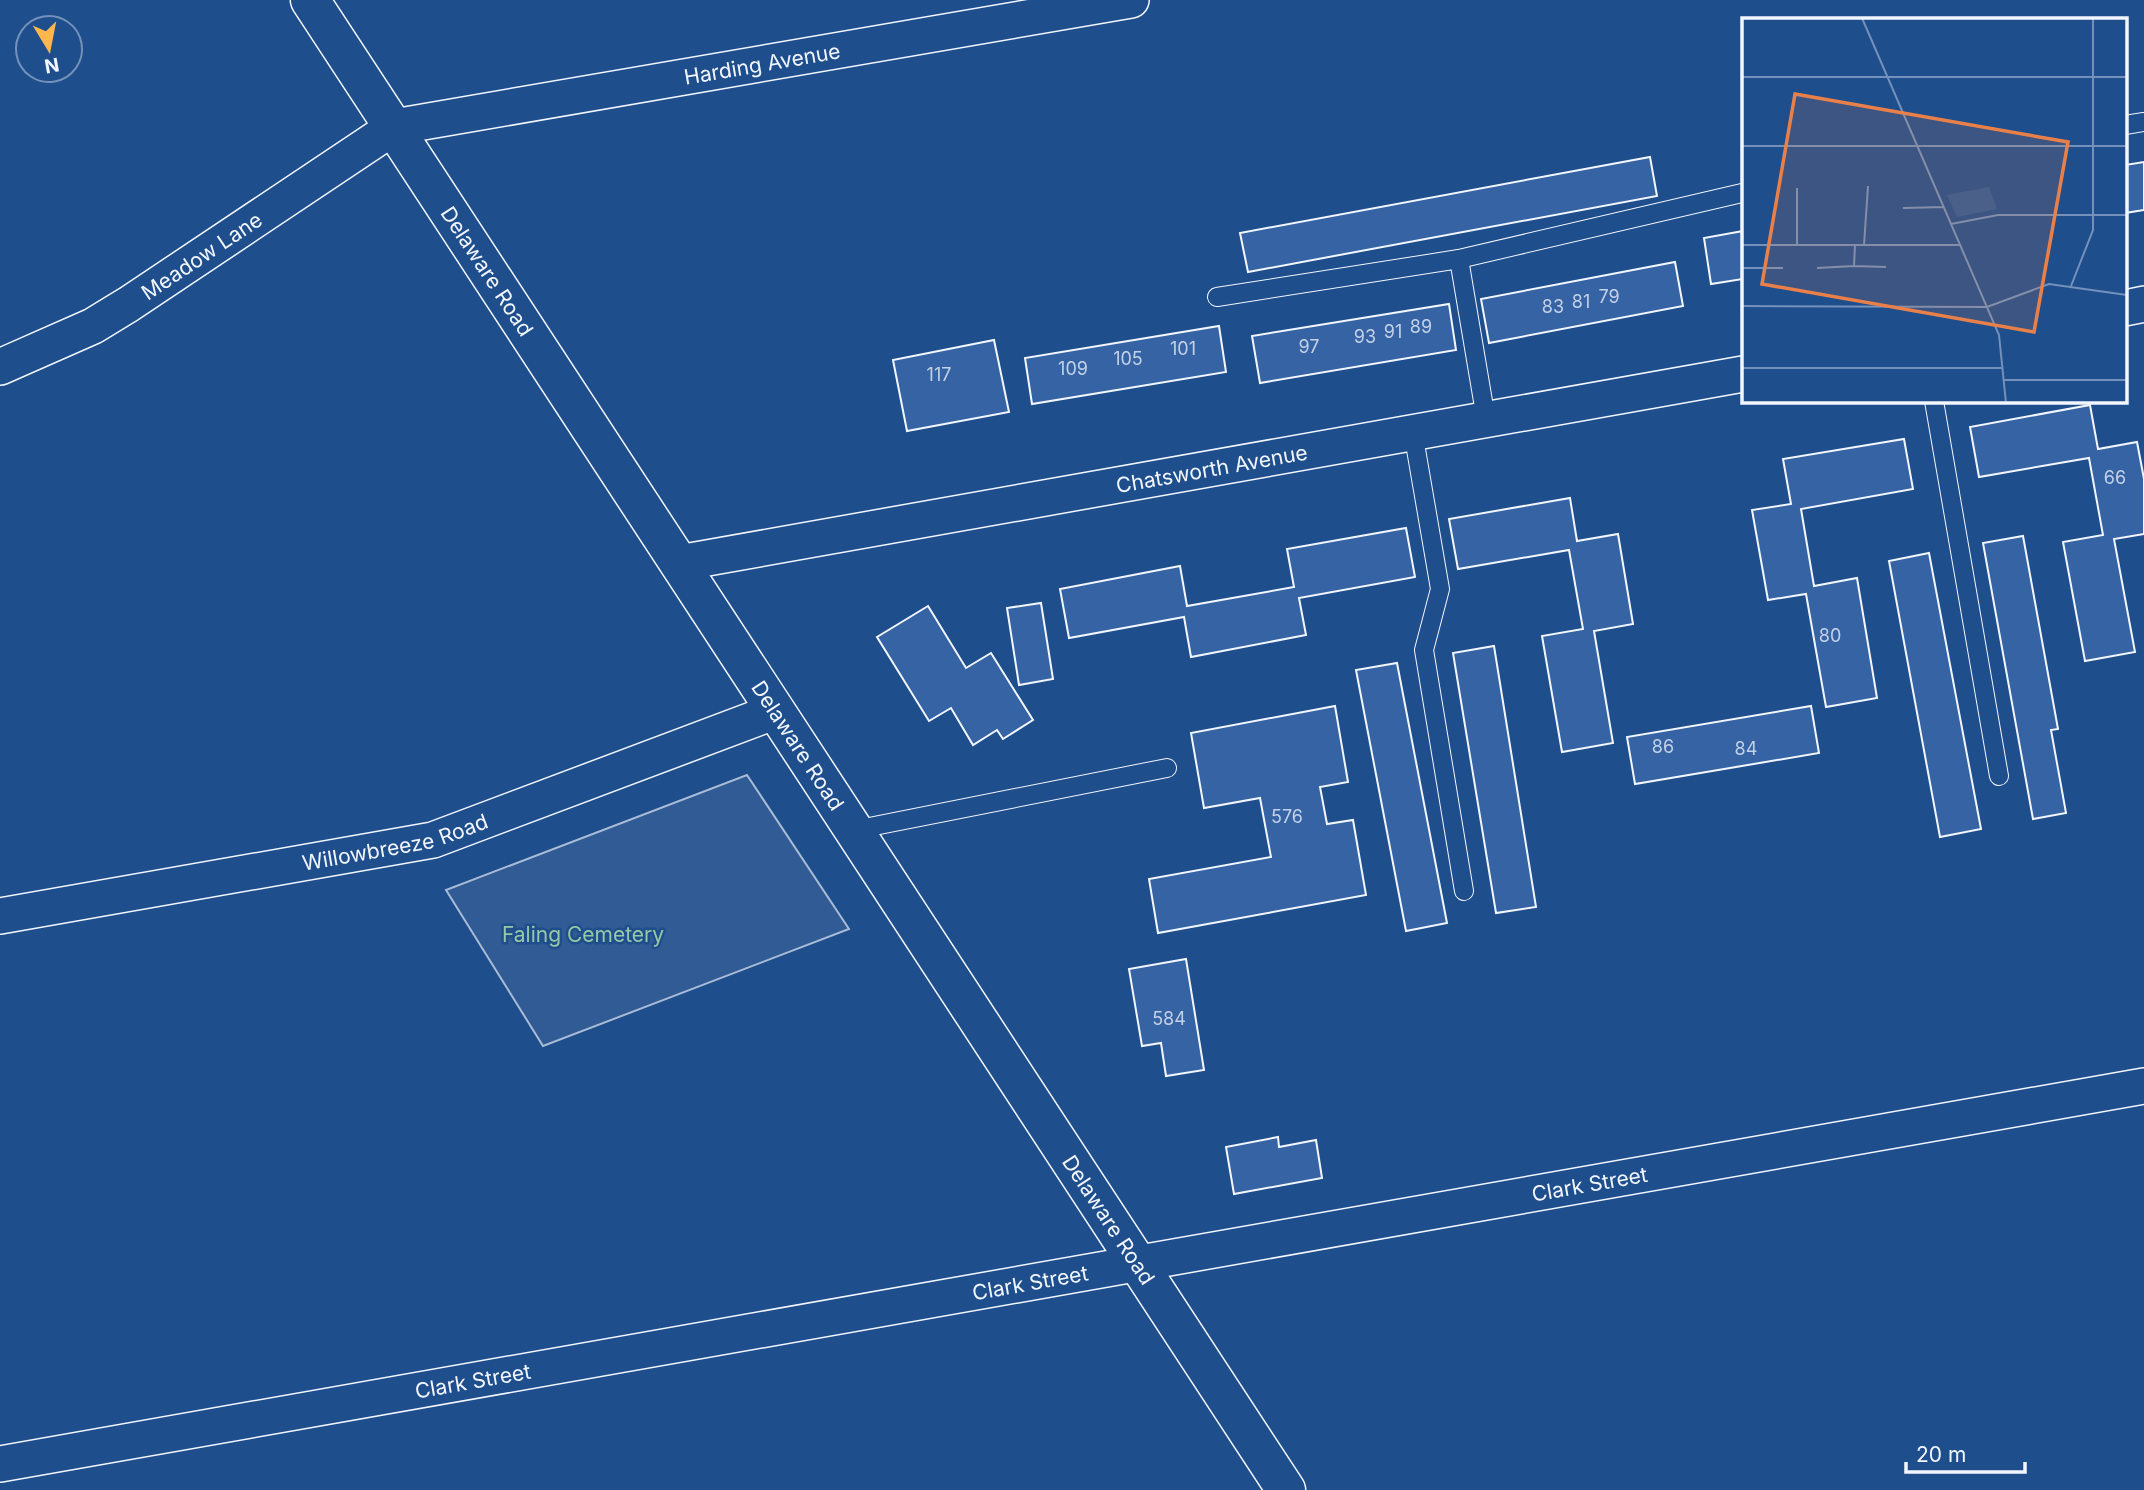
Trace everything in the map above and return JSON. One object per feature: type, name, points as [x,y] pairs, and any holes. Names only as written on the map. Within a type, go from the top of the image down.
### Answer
[{"type":"street","name":"Delaware Road","points":[[310,0],[1286,1490]]},
{"type":"street","name":"Harding Avenue","points":[[394,127],[1131,0]]},
{"type":"street","name":"Meadow Lane","points":[[0,367],[93,326],[394,127]]},
{"type":"street","points":[[2126,308],[2144,304]]},
{"type":"street","name":"Chatsworth Avenue","points":[[679,562],[1742,374]]},
{"type":"street","name":"Willowbreeze Road","points":[[0,916],[433,840],[776,711]]},
{"type":"street","name":"Clark Street","points":[[0,1464],[2144,1086]]},
{"type":"lane","points":[[2126,125],[2144,121]]},
{"type":"lane","points":[[1217,298],[1459,260],[1742,193]]},
{"type":"lane","points":[[1459,260],[1486,419]]},
{"type":"lane","points":[[1934,402],[1999,776]]},
{"type":"lane","points":[[1413,432],[1440,589],[1424,650],[1464,891]]},
{"type":"lane","points":[[854,830],[1167,768]]},
{"type":"shaded area","name":"Faling Cemetery","points":[[747,775],[849,929],[543,1046],[446,890]]},
{"type":"building","points":[[1650,157],[1657,196],[1248,272],[1240,233]]},
{"type":"building","points":[[2144,162],[2144,210],[2126,213],[2126,165]]},
{"type":"building","points":[[1742,231],[1742,279],[1711,284],[1704,238]]},
{"type":"building","points":[[1675,262],[1683,306],[1489,343],[1481,299]]},
{"type":"building","points":[[1449,304],[1456,350],[1260,383],[1252,336]]},
{"type":"building","points":[[1219,326],[1226,372],[1032,404],[1025,358]]},
{"type":"building","points":[[994,340],[1009,412],[907,431],[893,360]]},
{"type":"building","points":[[2090,405],[2098,449],[2137,442],[2144,479],[2144,534],[2114,539],[2135,652],[2085,661],[2063,542],[2103,535],[2089,458],[1979,477],[1970,427]]},
{"type":"building","points":[[1904,439],[1913,489],[1801,509],[1814,586],[1857,578],[1877,698],[1826,707],[1806,594],[1768,600],[1752,510],[1791,504],[1783,459]]},
{"type":"building","points":[[1570,498],[1577,541],[1618,534],[1633,624],[1594,631],[1613,743],[1562,752],[1542,636],[1583,629],[1569,550],[1458,569],[1449,519]]},
{"type":"building","points":[[1406,528],[1415,577],[1299,598],[1306,635],[1191,657],[1184,617],[1069,638],[1060,589],[1180,566],[1187,606],[1294,587],[1287,549]]},
{"type":"building","points":[[2023,536],[2058,729],[2051,730],[2066,813],[2033,819],[1983,543]]},
{"type":"building","points":[[1929,553],[1981,829],[1940,837],[1889,561]]},
{"type":"building","points":[[1041,603],[1053,679],[1019,685],[1007,608]]},
{"type":"building","points":[[928,606],[966,668],[991,653],[1033,720],[1003,739],[997,730],[973,745],[951,708],[929,721],[877,637]]},
{"type":"building","points":[[1494,646],[1536,907],[1496,913],[1453,653]]},
{"type":"building","points":[[1397,663],[1447,923],[1406,931],[1356,670]]},
{"type":"building","points":[[1335,706],[1348,782],[1320,787],[1327,824],[1353,820],[1366,895],[1158,933],[1149,879],[1271,857],[1260,798],[1204,808],[1191,733]]},
{"type":"building","points":[[1811,706],[1819,753],[1635,784],[1627,737]]},
{"type":"building","points":[[1186,959],[1204,1070],[1166,1076],[1161,1043],[1142,1046],[1129,969]]},
{"type":"building","points":[[1278,1137],[1279,1147],[1316,1140],[1322,1178],[1234,1194],[1226,1147]]}]
